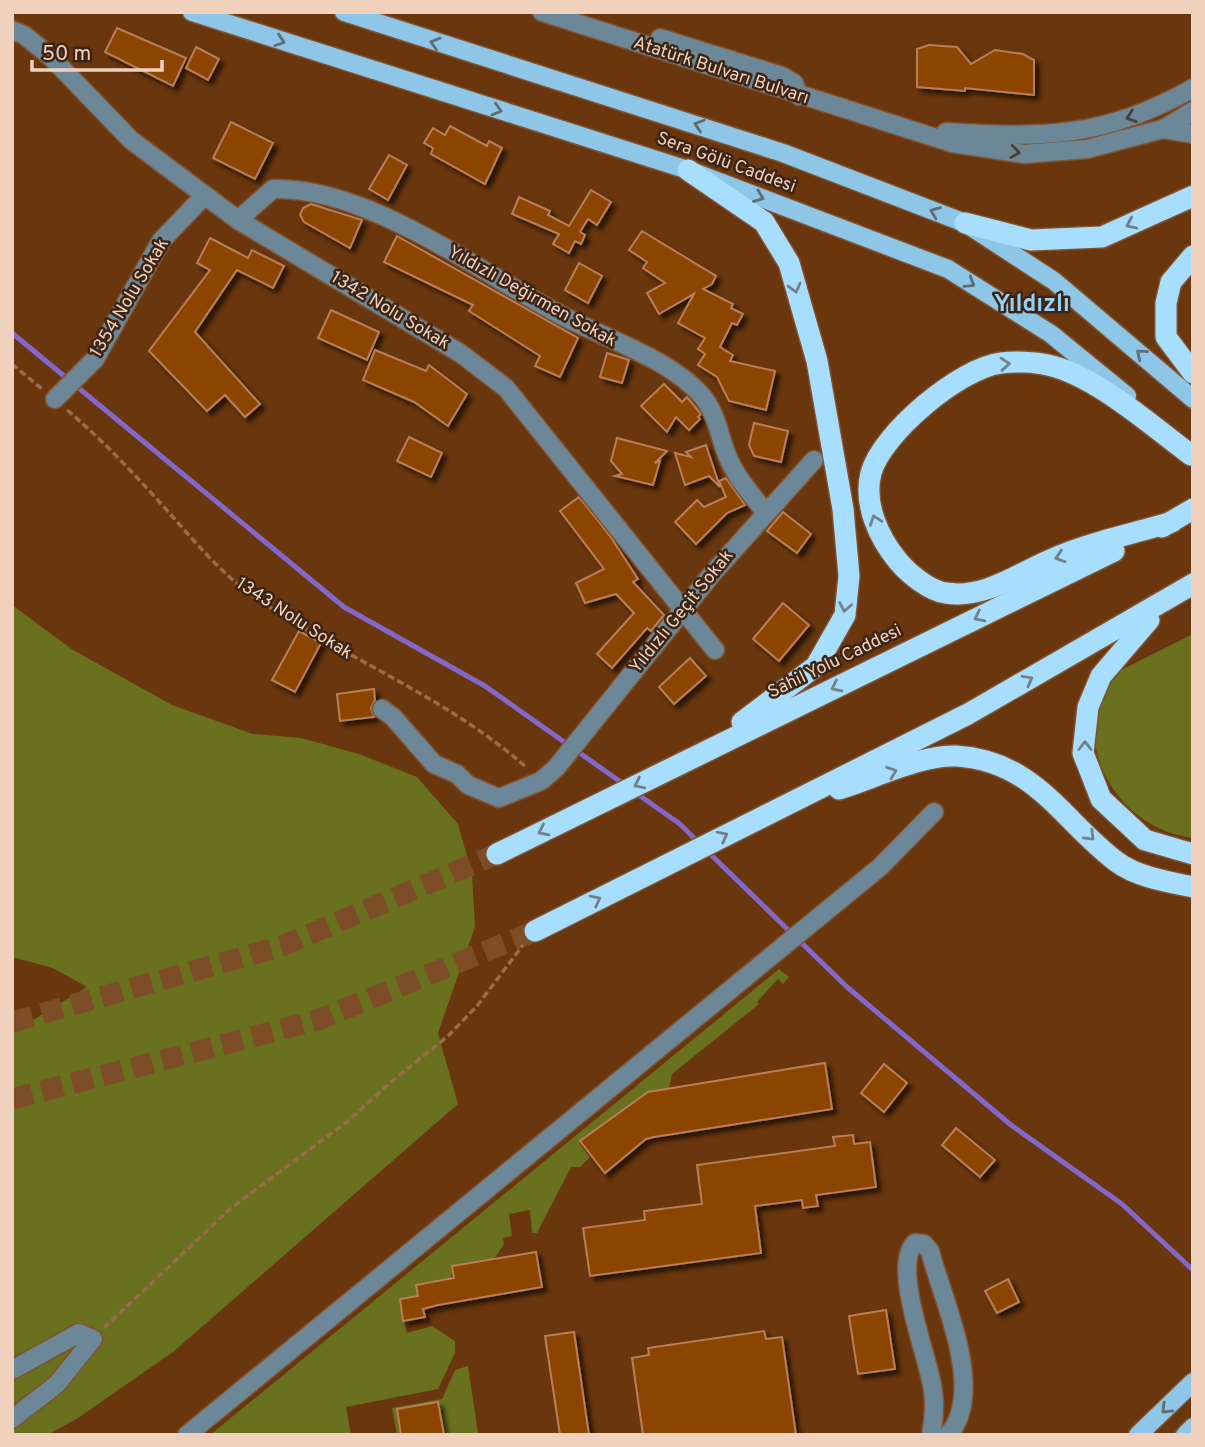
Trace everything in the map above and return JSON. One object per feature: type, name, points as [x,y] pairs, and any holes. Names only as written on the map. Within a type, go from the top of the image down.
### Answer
[{"type":"highway","points":[[688,170],[764,222],[789,264],[817,361],[843,509],[849,576],[845,615],[816,666],[689,760]]},
{"type":"highway","points":[[965,223],[1031,240],[1102,237],[1193,195]]},
{"type":"highway","points":[[1193,256],[1171,282],[1166,303],[1166,337],[1193,373]]},
{"type":"highway","points":[[1172,522],[1051,559],[1012,581],[981,591],[944,593],[908,573],[885,545],[871,512],[871,473],[891,438],[929,403],[963,376],[1000,363],[1049,365],[1102,389],[1192,456]]},
{"type":"highway","name":"Sahil Yolu Caddesi","points":[[497,854],[1172,522],[1193,509]]},
{"type":"highway","points":[[535,931],[968,714],[1193,584]]},
{"type":"highway","points":[[1169,600],[1122,648],[1101,676],[1088,707],[1083,753],[1101,800],[1145,840],[1193,854]]},
{"type":"highway","points":[[780,807],[926,758],[957,756],[998,766],[1034,782],[1118,864],[1158,880],[1193,887]]},
{"type":"main road","name":"Sera Gölü Caddesi","points":[[192,12],[688,170],[948,269],[1051,334],[1128,397],[1192,456]]},
{"type":"main road","name":"Sera Gölü Caddesi","points":[[344,12],[783,153],[965,223],[1054,281],[1193,399]]},
{"type":"main road","points":[[1138,1435],[1193,1382]]},
{"type":"main road","points":[[1185,1435],[1193,1427]]},
{"type":"street","name":"Atatürk Bulvarı Bulvarı","points":[[542,12],[900,129],[952,143],[1024,154],[1087,149],[1163,129],[1193,111]]},
{"type":"street","points":[[576,12],[782,76],[794,83],[799,96]]},
{"type":"street","name":"1342 Nolu Sokak","points":[[12,30],[24,35],[50,56],[131,140],[238,220],[460,353],[506,388],[715,650]]},
{"type":"street","name":"Atatürk Bulvarı Bulvarı","points":[[900,129],[1030,137],[1062,135],[1131,118],[1161,107],[1193,89]]},
{"type":"street","points":[[1163,129],[1193,134]]},
{"type":"street","name":"Yıldızlı Değirmen Sokak","points":[[238,220],[273,189],[302,188],[341,201],[366,210],[470,261],[559,314],[659,364],[702,396],[719,425],[731,463],[765,512]]},
{"type":"street","name":"1354 Nolu Sokak","points":[[55,400],[95,359],[161,241],[205,195]]},
{"type":"street","name":"Yıldızlı Geçit Sokak","points":[[541,781],[556,768],[765,512],[814,460]]},
{"type":"street","points":[[382,709],[434,764],[457,774],[468,785],[485,793],[499,798],[541,781]]},
{"type":"street","points":[[187,1435],[880,867],[934,812]]},
{"type":"street","points":[[931,1435],[935,1409],[933,1390],[915,1317],[906,1259],[908,1249],[915,1242],[924,1244],[930,1251],[959,1348],[964,1378],[961,1402],[953,1429],[948,1435]]},
{"type":"street","points":[[12,1370],[79,1333],[93,1339],[57,1384],[12,1419]]},
{"type":"path","name":"1343 Nolu Sokak","points":[[12,364],[78,419],[214,562],[250,594],[328,644],[481,730],[541,781]]},
{"type":"path","points":[[93,1339],[231,1208],[348,1121],[448,1036],[477,1006],[535,931]]},
{"type":"green space","points":[[12,605],[73,650],[172,705],[253,734],[301,738],[359,754],[417,777],[458,824],[472,874],[475,927],[438,1033],[458,1104],[173,1352],[78,1418],[47,1435],[12,1435],[12,1033],[87,987],[53,968],[12,957]]},
{"type":"green space","points":[[1193,634],[1193,838],[1154,826],[1122,801],[1101,767],[1094,727],[1100,706],[1117,672]]},
{"type":"green space","points":[[779,969],[789,977],[783,984],[778,979],[757,1002],[759,1004],[672,1074],[669,1088],[647,1092],[579,1143],[590,1157],[580,1167],[571,1167],[537,1233],[532,1233],[530,1210],[509,1214],[512,1236],[503,1238],[504,1244],[494,1259],[452,1266],[451,1279],[416,1285],[418,1296],[400,1299],[407,1333],[432,1326],[455,1341],[455,1353],[438,1389],[346,1407],[351,1435],[210,1435]]},
{"type":"green space","points":[[468,1366],[478,1433],[444,1435],[438,1402],[397,1434],[392,1408],[442,1399],[455,1370]]},
{"type":"building","points":[[117,28],[186,58],[173,86],[105,52]]},
{"type":"building","points":[[929,45],[957,47],[971,64],[995,50],[1023,54],[1034,60],[1034,95],[965,88],[965,91],[917,87],[917,49]]},
{"type":"building","points":[[196,47],[219,59],[208,80],[186,68]]},
{"type":"building","points":[[231,122],[273,143],[255,179],[213,158]]},
{"type":"building","points":[[450,126],[487,146],[489,141],[502,148],[485,184],[431,154],[433,148],[424,143],[433,128],[445,135]]},
{"type":"building","points":[[389,155],[407,165],[388,200],[369,189]]},
{"type":"building","points":[[591,190],[611,202],[597,225],[588,219],[580,232],[585,235],[581,244],[575,241],[569,253],[553,244],[559,234],[512,214],[519,197],[550,211],[548,215],[569,226]]},
{"type":"building","points":[[311,204],[362,220],[350,248],[304,222],[300,215],[303,208]]},
{"type":"building","points":[[642,231],[716,276],[712,284],[703,289],[733,304],[731,308],[743,314],[737,325],[732,323],[720,347],[733,355],[730,361],[775,371],[766,410],[729,401],[717,377],[698,365],[705,354],[698,349],[705,338],[678,323],[694,294],[659,314],[647,293],[665,283],[643,268],[647,262],[629,250]]},
{"type":"building","points":[[397,236],[578,338],[560,377],[535,366],[540,356],[469,311],[473,305],[384,262]]},
{"type":"building","points":[[210,238],[248,258],[252,250],[284,266],[273,288],[237,270],[195,332],[260,404],[245,417],[225,395],[207,411],[149,351],[210,270],[197,263]]},
{"type":"building","points":[[579,263],[602,276],[588,303],[565,290]]},
{"type":"building","points":[[331,310],[379,332],[367,360],[318,338]]},
{"type":"building","points":[[375,350],[426,371],[429,365],[467,394],[448,426],[414,402],[363,380]]},
{"type":"building","points":[[607,353],[629,360],[622,383],[600,377]]},
{"type":"building","points":[[664,384],[682,402],[687,397],[701,414],[698,417],[700,419],[689,430],[676,417],[667,432],[641,406]]},
{"type":"building","points":[[754,423],[788,431],[781,462],[754,456],[749,445]]},
{"type":"building","points":[[409,437],[442,453],[431,477],[397,461]]},
{"type":"building","points":[[617,438],[667,451],[655,463],[660,461],[653,485],[615,476],[622,474],[611,461]]},
{"type":"building","points":[[706,445],[720,487],[709,476],[685,485],[675,453],[691,457],[686,452]]},
{"type":"building","points":[[726,478],[745,505],[727,513],[696,544],[675,522],[697,500],[704,507],[726,497],[719,481]]},
{"type":"building","points":[[579,497],[610,536],[638,579],[633,582],[664,615],[651,631],[647,628],[612,668],[597,654],[634,613],[616,594],[585,603],[576,583],[604,569],[560,511]]},
{"type":"building","points":[[783,512],[811,534],[797,553],[767,531]]},
{"type":"building","points":[[783,603],[809,625],[779,661],[753,639]]},
{"type":"building","points":[[299,631],[321,643],[295,692],[272,680]]},
{"type":"building","points":[[690,658],[706,676],[674,704],[659,687]]},
{"type":"building","points":[[374,689],[375,700],[371,708],[374,717],[340,721],[337,694]]},
{"type":"building","points":[[825,1063],[832,1109],[646,1139],[605,1173],[580,1141],[648,1092]]},
{"type":"building","points":[[884,1064],[907,1083],[884,1112],[861,1093]]},
{"type":"building","points":[[956,1128],[995,1160],[980,1177],[942,1145]]},
{"type":"building","points":[[853,1135],[854,1144],[870,1142],[876,1187],[816,1195],[818,1206],[803,1208],[802,1200],[755,1206],[761,1253],[590,1276],[583,1228],[645,1220],[644,1211],[702,1204],[697,1165],[835,1146],[833,1137]]},
{"type":"building","points":[[536,1252],[542,1287],[438,1305],[423,1309],[425,1317],[403,1321],[400,1299],[418,1296],[416,1285],[454,1278],[452,1266]]},
{"type":"building","points":[[1008,1279],[1019,1302],[997,1313],[985,1291]]},
{"type":"building","points":[[886,1310],[895,1369],[858,1374],[849,1316]]},
{"type":"building","points":[[764,1331],[766,1339],[782,1337],[796,1435],[643,1435],[632,1358],[649,1355],[648,1348]]},
{"type":"building","points":[[574,1332],[589,1435],[560,1435],[545,1336]]},
{"type":"building","points":[[438,1402],[444,1435],[401,1435],[397,1409]]},
{"type":"waterway","points":[[12,333],[344,607],[485,686],[625,785]]},
{"type":"waterway","points":[[636,793],[680,824],[699,843]]},
{"type":"waterway","points":[[706,850],[847,987],[1011,1125],[1122,1204],[1193,1270]]},
{"type":"tunnel","points":[[12,1022],[282,946],[497,854]]},
{"type":"tunnel","points":[[12,1099],[318,1020],[535,931]]},
{"type":"district","name":"Yıldızlı","points":[[1032,305]]}]
